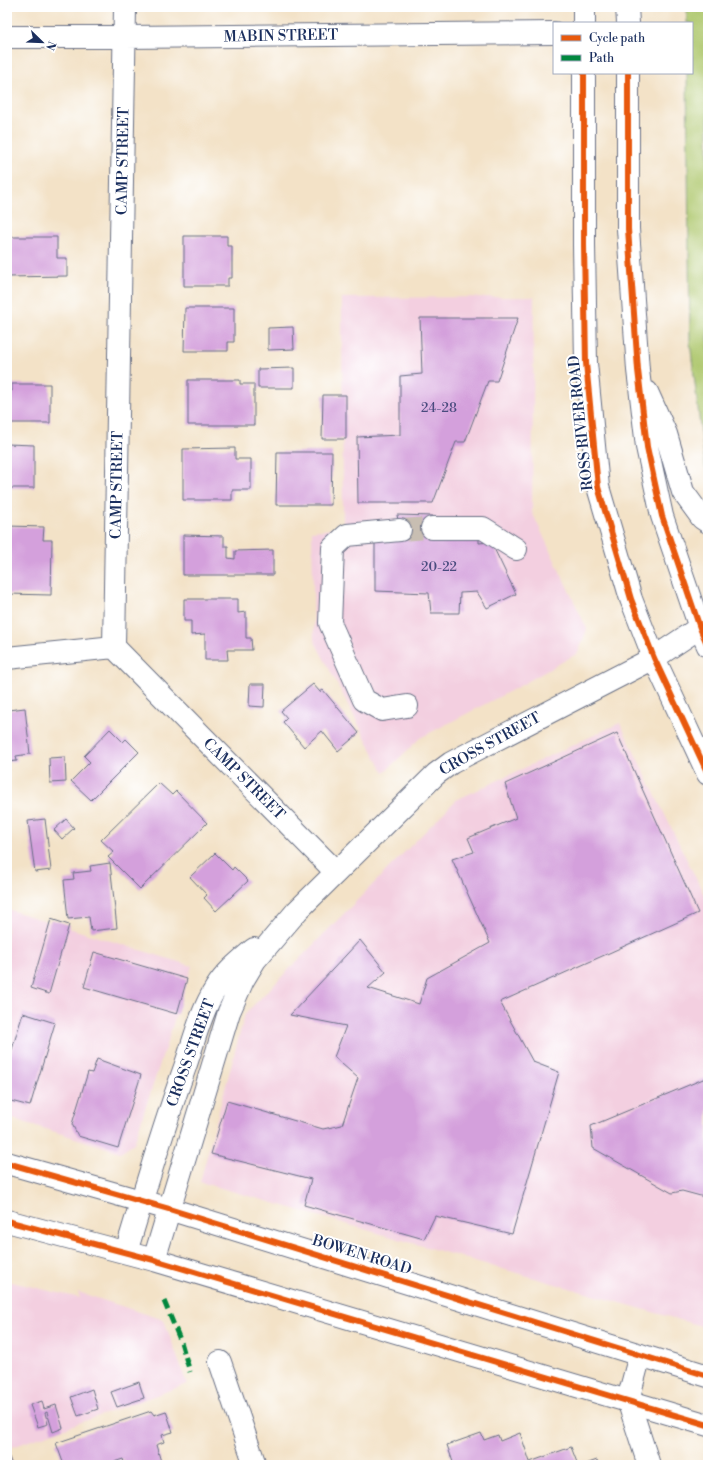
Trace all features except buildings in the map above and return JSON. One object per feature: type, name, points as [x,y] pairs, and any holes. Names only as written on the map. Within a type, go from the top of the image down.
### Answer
[{"type":"main road","name":"CAMP STREET","points":[[125,7],[114,647],[336,872]]},
{"type":"main road","points":[[584,7],[584,22]]},
{"type":"main road","points":[[628,7],[628,22]]},
{"type":"main road","name":"MABIN STREET","points":[[7,37],[553,33]]},
{"type":"main road","name":"ROSS RIVER ROAD","points":[[584,74],[586,363],[598,487],[631,599],[654,658],[708,774]]},
{"type":"main road","points":[[628,74],[628,229],[638,370],[647,447],[662,516],[705,632]]},
{"type":"main road","points":[[638,370],[666,434],[683,492],[702,518],[708,522]]},
{"type":"main road","points":[[432,528],[482,528],[516,550]]},
{"type":"main road","points":[[400,530],[347,535],[333,548],[330,623],[364,700],[382,710],[407,706]]},
{"type":"main road","name":"CROSS STREET","points":[[126,1252],[180,1080],[204,1013],[216,988],[231,969],[297,911],[424,784],[451,763],[705,632]]},
{"type":"main road","points":[[7,658],[114,647]]},
{"type":"main road","name":"CROSS STREET","points":[[154,1260],[213,1060],[238,989],[255,960],[297,911]]},
{"type":"main road","name":"BOWEN ROAD","points":[[7,1163],[169,1209],[708,1376]]},
{"type":"main road","points":[[7,1221],[154,1260],[708,1425]]},
{"type":"main road","points":[[640,1355],[628,1400],[649,1465]]},
{"type":"main road","points":[[220,1362],[255,1465]]},
{"type":"shaded area","points":[[534,297],[532,512],[587,629],[578,653],[518,687],[420,738],[384,773],[314,640],[312,531],[343,528],[342,298]]},
{"type":"shaded area","points":[[620,723],[708,903],[708,1328],[200,1182],[245,1014],[456,800]]},
{"type":"shaded area","points":[[7,909],[192,966],[134,1143],[120,1152],[7,1117]]},
{"type":"shaded area","points":[[7,1281],[80,1298],[78,1292],[164,1320],[187,1384],[7,1449]]},
{"type":"green space","points":[[687,7],[708,7],[708,472],[705,467],[690,342],[687,74],[693,74],[693,22],[687,22]]},
{"type":"tunnel","points":[[400,530],[432,528]]},
{"type":"marked path","points":[[164,1301],[181,1342],[190,1372]]},
{"type":"cycle path","points":[[584,74],[586,363],[598,487],[631,599],[654,658],[708,774]]},
{"type":"cycle path","points":[[628,74],[628,229],[638,370],[647,447],[662,516],[700,628],[708,646]]},
{"type":"cycle path","points":[[7,1163],[169,1209],[708,1376]]},
{"type":"cycle path","points":[[7,1221],[154,1260],[708,1425]]}]
